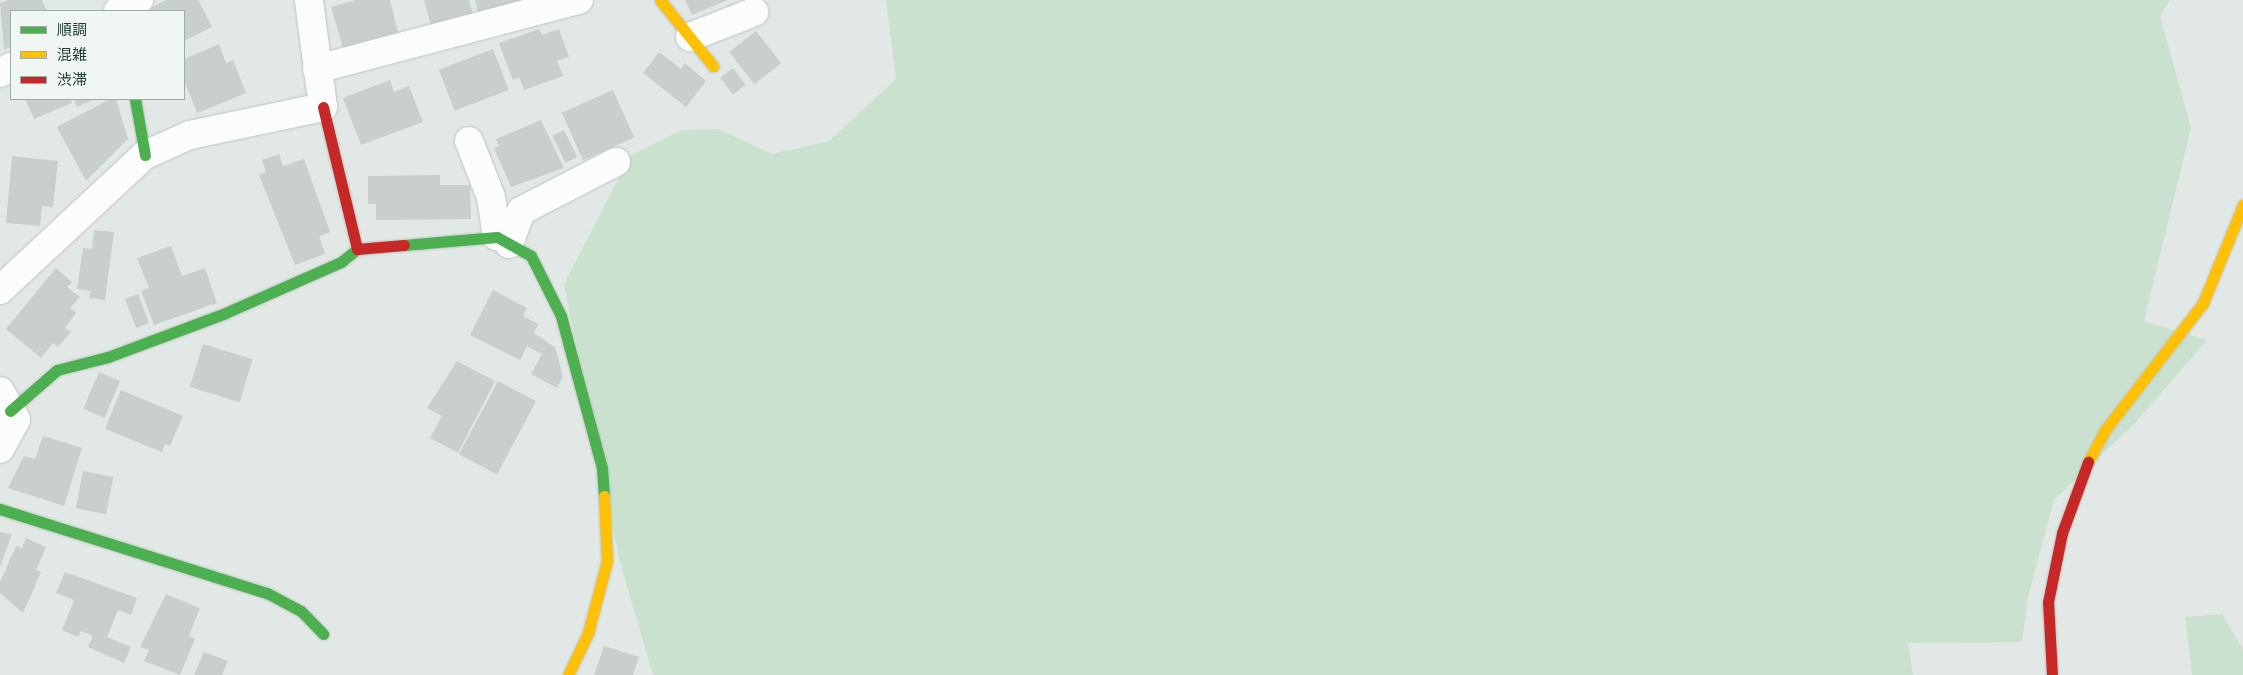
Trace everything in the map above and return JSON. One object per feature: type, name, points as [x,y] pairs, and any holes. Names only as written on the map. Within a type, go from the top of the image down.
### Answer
[{"type":"street","points":[[309,0],[323,107],[357,249]]},
{"type":"street","points":[[318,69],[578,0]]},
{"type":"street","points":[[660,0],[713,66]]},
{"type":"street","points":[[690,37],[754,12]]},
{"type":"street","points":[[135,100],[145,155]]},
{"type":"street","points":[[0,290],[145,155],[190,136],[323,107]]},
{"type":"street","points":[[469,141],[491,197],[503,240]]},
{"type":"street","points":[[503,240],[521,211],[616,162]]},
{"type":"street","points":[[2052,675],[2048,602],[2062,532],[2080,476],[2105,430],[2152,374],[2203,303],[2243,205]]},
{"type":"street","points":[[0,449],[16,420],[5,401],[57,370],[108,357],[223,314],[341,262],[357,249],[503,240],[531,256],[561,316],[602,468],[607,561],[588,633],[568,675]]},
{"type":"street","points":[[0,509],[267,593],[301,611],[323,634]]},
{"type":"green space","points":[[886,0],[2170,0],[2160,16],[2191,128],[2144,321],[2207,340],[2136,422],[2054,500],[2028,597],[2022,642],[1908,643],[1913,675],[653,675],[620,562],[564,284],[630,156],[682,130],[718,129],[772,154],[829,141],[896,79]]},
{"type":"green space","points":[[2222,614],[2243,649],[2243,675],[2192,675],[2185,617]]},
{"type":"building","points":[[8,0],[42,0],[47,10],[10,10],[10,47],[4,50],[0,3]]},
{"type":"building","points":[[166,0],[198,0],[212,27],[185,40],[185,10],[146,10]]},
{"type":"building","points":[[356,0],[390,0],[398,32],[343,48],[331,7]]},
{"type":"building","points":[[424,0],[469,0],[473,14],[431,26]]},
{"type":"building","points":[[475,0],[519,0],[519,1],[478,12]]},
{"type":"building","points":[[685,0],[728,0],[692,15]]},
{"type":"building","points":[[539,29],[542,35],[559,29],[569,57],[557,61],[563,76],[524,90],[519,77],[513,80],[499,43]]},
{"type":"building","points":[[756,31],[781,63],[754,84],[729,52]]},
{"type":"building","points":[[219,44],[226,63],[233,60],[246,93],[197,113],[185,83],[185,59]]},
{"type":"building","points":[[493,49],[509,90],[455,111],[439,70]]},
{"type":"building","points":[[659,52],[681,69],[685,63],[706,81],[686,107],[643,73]]},
{"type":"building","points":[[733,68],[746,85],[733,94],[720,78]]},
{"type":"building","points":[[390,80],[394,92],[409,86],[423,122],[361,145],[343,98]]},
{"type":"building","points":[[613,90],[634,138],[583,160],[562,113]]},
{"type":"building","points":[[25,100],[71,100],[72,103],[34,119]]},
{"type":"building","points":[[74,100],[93,100],[77,107]]},
{"type":"building","points":[[108,100],[116,100],[128,139],[86,181],[57,127]]},
{"type":"building","points":[[541,120],[564,168],[511,187],[494,148],[499,146],[496,139]]},
{"type":"building","points":[[564,130],[577,157],[565,163],[552,136]]},
{"type":"building","points":[[279,154],[283,166],[304,159],[330,232],[319,236],[325,254],[295,265],[259,175],[266,172],[262,160]]},
{"type":"building","points":[[12,156],[58,161],[53,207],[42,206],[40,226],[6,223]]},
{"type":"building","points":[[440,175],[440,185],[470,185],[471,219],[376,220],[376,204],[368,204],[368,176]]},
{"type":"building","points":[[94,230],[114,232],[105,300],[89,298],[91,291],[77,289],[83,248],[92,249]]},
{"type":"building","points":[[171,246],[182,276],[205,268],[217,303],[154,325],[141,291],[149,288],[137,258]]},
{"type":"building","points":[[56,268],[72,282],[67,287],[80,297],[70,308],[76,313],[65,328],[71,332],[58,347],[53,343],[41,358],[6,329]]},
{"type":"building","points":[[493,290],[527,308],[523,316],[538,324],[534,333],[555,347],[563,376],[557,388],[531,374],[542,354],[527,346],[520,360],[470,335]]},
{"type":"building","points":[[138,294],[149,323],[136,328],[125,299]]},
{"type":"building","points":[[203,344],[253,359],[240,402],[190,387]]},
{"type":"building","points":[[457,361],[495,381],[458,453],[430,438],[442,416],[427,408]]},
{"type":"building","points":[[99,372],[120,381],[105,418],[83,409]]},
{"type":"building","points":[[498,381],[536,401],[497,474],[459,454]]},
{"type":"building","points":[[121,390],[183,416],[170,446],[165,444],[162,452],[105,429]]},
{"type":"building","points":[[43,436],[82,448],[64,506],[8,488],[24,456],[35,459]]},
{"type":"building","points":[[83,471],[113,477],[106,514],[76,508]]},
{"type":"building","points":[[0,532],[12,534],[0,567]]},
{"type":"building","points":[[26,538],[46,547],[36,570],[41,572],[23,613],[0,593],[0,582],[16,546],[22,548]]},
{"type":"building","points":[[65,572],[137,598],[131,615],[118,610],[107,637],[131,647],[124,663],[88,647],[93,636],[81,631],[78,637],[62,630],[74,600],[56,593]]},
{"type":"building","points":[[166,594],[200,608],[189,636],[195,639],[180,675],[144,661],[149,650],[140,647]]},
{"type":"building","points":[[604,646],[639,657],[633,675],[594,675]]},
{"type":"building","points":[[204,652],[228,661],[222,675],[194,675]]},
{"type":"traffic: fast","points":[[135,100],[145,155]]},
{"type":"traffic: fast","points":[[404,245],[497,237],[531,256],[561,316],[602,468],[604,496]]},
{"type":"traffic: fast","points":[[10,411],[57,370],[108,357],[223,314],[341,262],[357,249]]},
{"type":"traffic: fast","points":[[0,509],[267,593],[301,611],[323,634]]},
{"type":"traffic: slow","points":[[660,0],[713,66]]},
{"type":"traffic: slow","points":[[2088,462],[2105,430],[2203,303],[2243,205]]},
{"type":"traffic: slow","points":[[568,675],[588,633],[607,561],[604,496]]},
{"type":"traffic: jam","points":[[323,107],[357,249],[404,245]]},
{"type":"traffic: jam","points":[[2052,675],[2048,602],[2062,533],[2088,462]]}]
